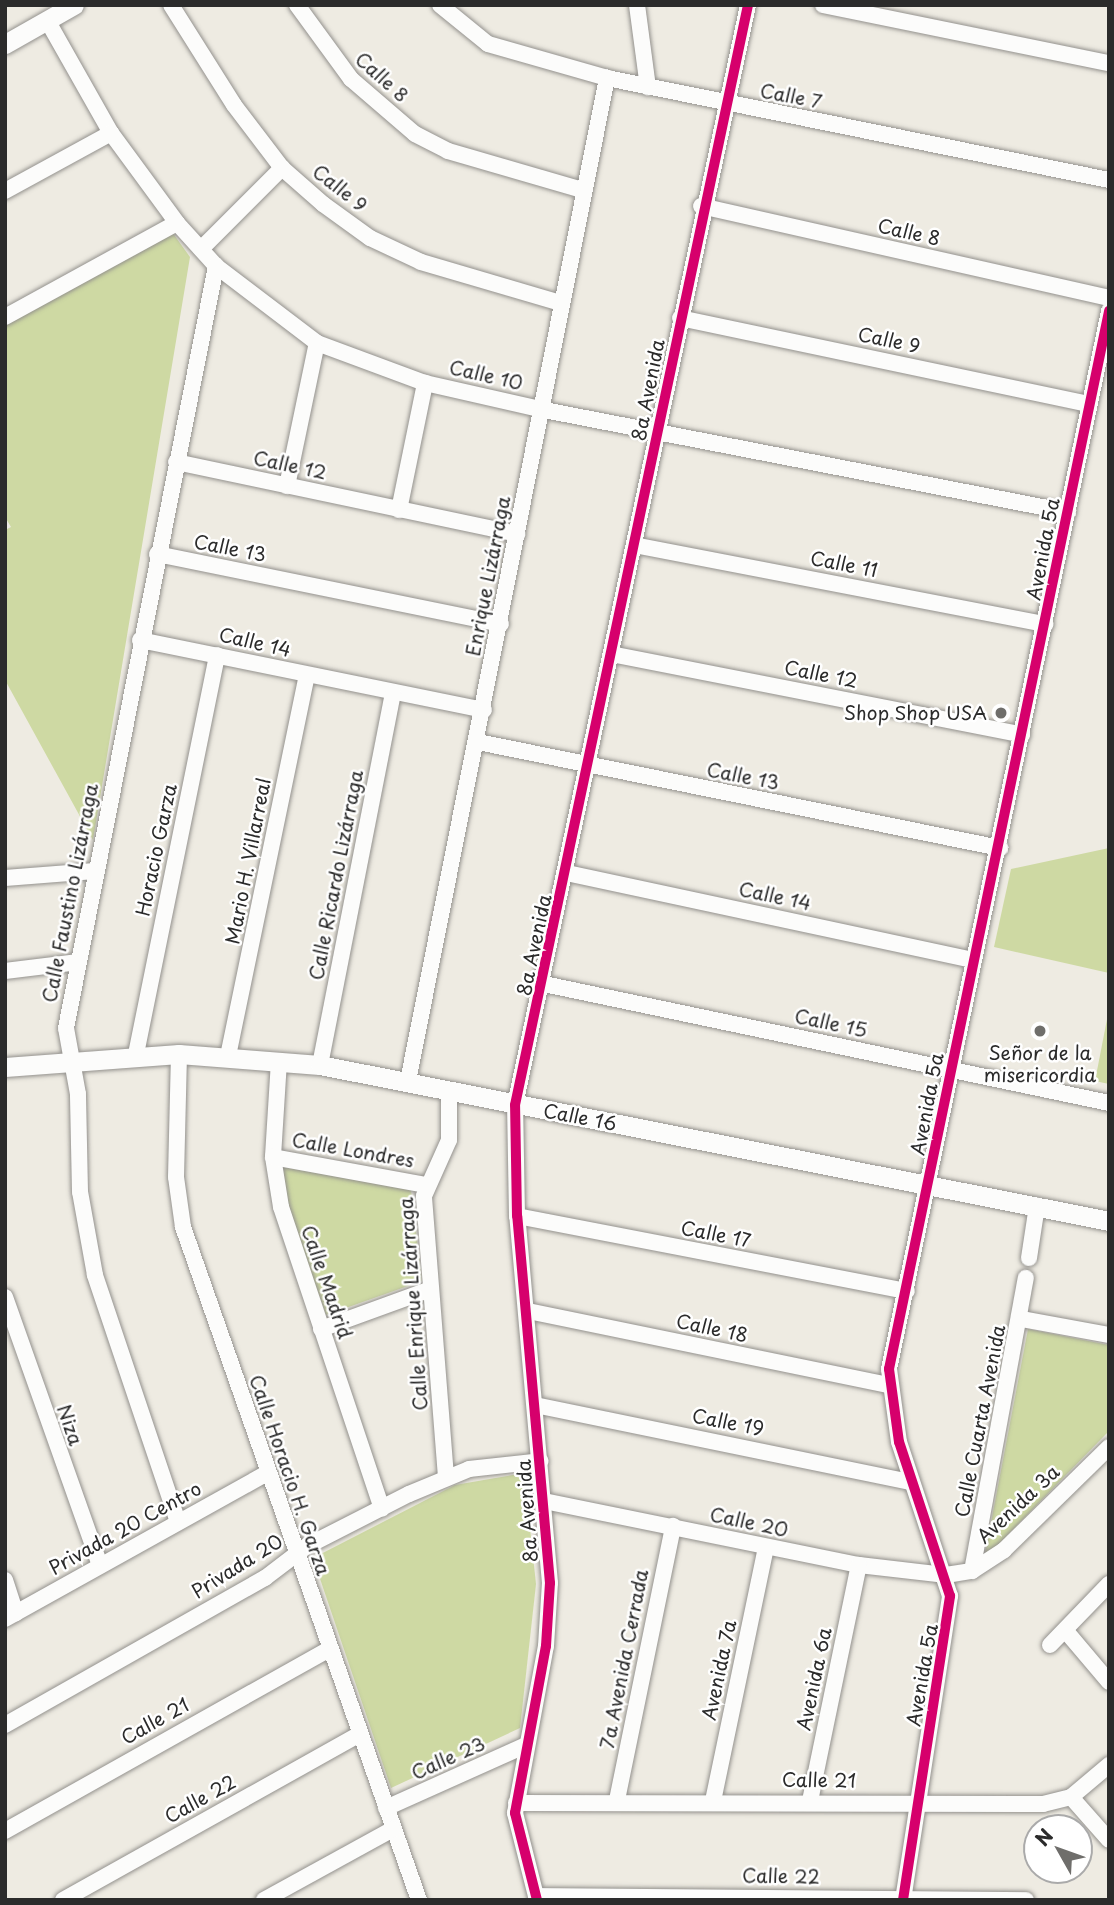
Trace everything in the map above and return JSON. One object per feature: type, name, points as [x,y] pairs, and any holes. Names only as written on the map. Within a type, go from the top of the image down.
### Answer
[{"type":"street","points":[[5,44],[74,5]]},
{"type":"street","name":"Calle 9","points":[[172,5],[282,168],[323,204],[395,250],[560,303]]},
{"type":"street","name":"Calle 8","points":[[298,5],[351,79],[415,134],[448,151],[582,191]]},
{"type":"street","name":"Calle 7","points":[[440,5],[488,44],[607,78],[723,104],[1109,180]]},
{"type":"street","points":[[637,5],[648,87]]},
{"type":"street","name":"8a Avenida","points":[[536,1898],[516,1802],[550,1613],[541,1461],[517,1216],[515,1105],[567,873],[701,206],[748,5]]},
{"type":"street","points":[[823,5],[1109,63]]},
{"type":"street","name":"Calle 10","points":[[47,20],[111,132],[177,223],[216,266],[317,343],[425,383],[539,409],[657,435],[1068,512]]},
{"type":"street","name":"Enrique Lizárraga","points":[[408,1081],[478,742],[539,409],[607,78]]},
{"type":"street","points":[[5,191],[111,132]]},
{"type":"street","points":[[201,249],[282,168]]},
{"type":"street","name":"Calle 8","points":[[701,206],[1109,298]]},
{"type":"street","points":[[5,317],[177,223]]},
{"type":"street","name":"Calle Faustino Lizárraga","points":[[178,1522],[96,1275],[80,1192],[72,1059],[66,1028],[140,639],[216,266]]},
{"type":"street","name":"Avenida 5a","points":[[903,1899],[915,1804],[950,1619],[946,1575],[911,1482],[887,1385],[974,960],[1000,848],[1089,404],[1102,379],[1109,312]]},
{"type":"street","name":"Calle 9","points":[[680,318],[1089,404]]},
{"type":"street","points":[[287,485],[317,343]]},
{"type":"street","points":[[400,510],[425,383]]},
{"type":"street","name":"Calle 12","points":[[176,462],[518,534]]},
{"type":"street","name":"Calle 11","points":[[634,545],[1045,624]]},
{"type":"street","name":"Calle 13","points":[[157,554],[501,624]]},
{"type":"street","name":"Calle 14","points":[[140,639],[484,710]]},
{"type":"street","name":"Calle 12","points":[[611,654],[1022,735]]},
{"type":"street","name":"Horacio Garza","points":[[136,1054],[217,655]]},
{"type":"street","name":"Mario H. Villarreal","points":[[228,1056],[307,675]]},
{"type":"street","name":"Calle Ricardo Lizárraga","points":[[320,1065],[393,693]]},
{"type":"street","name":"Calle 13","points":[[478,742],[1000,848]]},
{"type":"street","points":[[5,878],[95,871]]},
{"type":"street","name":"Calle 14","points":[[567,873],[974,960]]},
{"type":"street","points":[[5,971],[78,962]]},
{"type":"street","name":"Calle 15","points":[[544,984],[1109,1103]]},
{"type":"street","name":"Calle 16","points":[[5,1067],[136,1054],[228,1056],[320,1065],[1109,1221]]},
{"type":"street","name":"Calle Horacio H. Garza","points":[[180,1054],[178,1203],[266,1474],[419,1900]]},
{"type":"street","name":"Calle Madrid","points":[[279,1060],[273,1157],[284,1219],[382,1509]]},
{"type":"street","name":"Calle Enrique Lizárraga","points":[[446,1477],[425,1185],[449,1140],[449,1092]]},
{"type":"street","name":"Calle Londres","points":[[273,1157],[425,1185]]},
{"type":"street","points":[[1029,1258],[1037,1206]]},
{"type":"street","name":"Calle 17","points":[[517,1216],[906,1291]]},
{"type":"street","name":"Calle Cuarta Avenida","points":[[972,1571],[1022,1319],[1027,1278]]},
{"type":"street","points":[[321,1329],[431,1289]]},
{"type":"street","name":"Niza","points":[[5,1297],[100,1565]]},
{"type":"street","name":"Calle 18","points":[[528,1311],[887,1385]]},
{"type":"street","points":[[1022,1319],[1109,1335]]},
{"type":"street","name":"Calle 19","points":[[535,1405],[911,1482]]},
{"type":"street","name":"Avenida 3a","points":[[946,1575],[972,1571],[1004,1550],[1109,1447]]},
{"type":"street","name":"Privada 20","points":[[5,1725],[265,1578],[295,1555],[446,1477],[541,1461]]},
{"type":"street","name":"Privada 20 Centro","points":[[11,1616],[266,1474]]},
{"type":"street","name":"Calle 20","points":[[544,1501],[673,1526],[766,1548],[859,1565],[946,1575]]},
{"type":"street","name":"7a Avenida Cerrada","points":[[617,1800],[673,1526]]},
{"type":"street","name":"Avenida 7a","points":[[713,1801],[766,1548]]},
{"type":"street","name":"Avenida 6a","points":[[810,1801],[859,1565]]},
{"type":"street","points":[[5,1580],[11,1616]]},
{"type":"street","points":[[1050,1645],[1109,1584]]},
{"type":"street","points":[[1065,1630],[1109,1682]]},
{"type":"street","name":"Calle 21","points":[[5,1831],[328,1650]]},
{"type":"street","name":"Calle 22","points":[[63,1900],[358,1735]]},
{"type":"street","name":"Calle 23","points":[[386,1808],[526,1745]]},
{"type":"street","name":"Calle 21","points":[[516,1802],[617,1800],[1043,1804],[1071,1797],[1109,1765]]},
{"type":"street","points":[[1071,1797],[1109,1840]]},
{"type":"street","points":[[264,1900],[393,1829]]},
{"type":"street","name":"Calle 22","points":[[536,1898],[1026,1900]]},
{"type":"green space","points":[[172,232],[190,257],[93,840],[5,680],[5,530],[11,527],[5,517],[5,323]]},
{"type":"green space","points":[[1109,848],[1109,973],[994,947],[1011,869]]},
{"type":"green space","points":[[1109,1009],[1109,1084],[1095,1081]]},
{"type":"green space","points":[[283,1167],[411,1190],[422,1281],[326,1315],[289,1212]]},
{"type":"green space","points":[[1028,1329],[1109,1345],[1109,1431],[984,1559]]},
{"type":"green space","points":[[524,1473],[536,1584],[520,1728],[391,1788],[313,1558],[455,1485]]},
{"type":"cycle path","points":[[537,1900],[515,1813],[546,1646],[550,1583],[517,1216],[515,1105],[748,5]]},
{"type":"cycle path","points":[[903,1900],[950,1596],[899,1442],[889,1369],[1109,311]]},
{"type":"place","name":"Shop Shop USA","points":[[1001,713]]},
{"type":"place","name":"Señor de la misericordia","points":[[1040,1031]]}]
